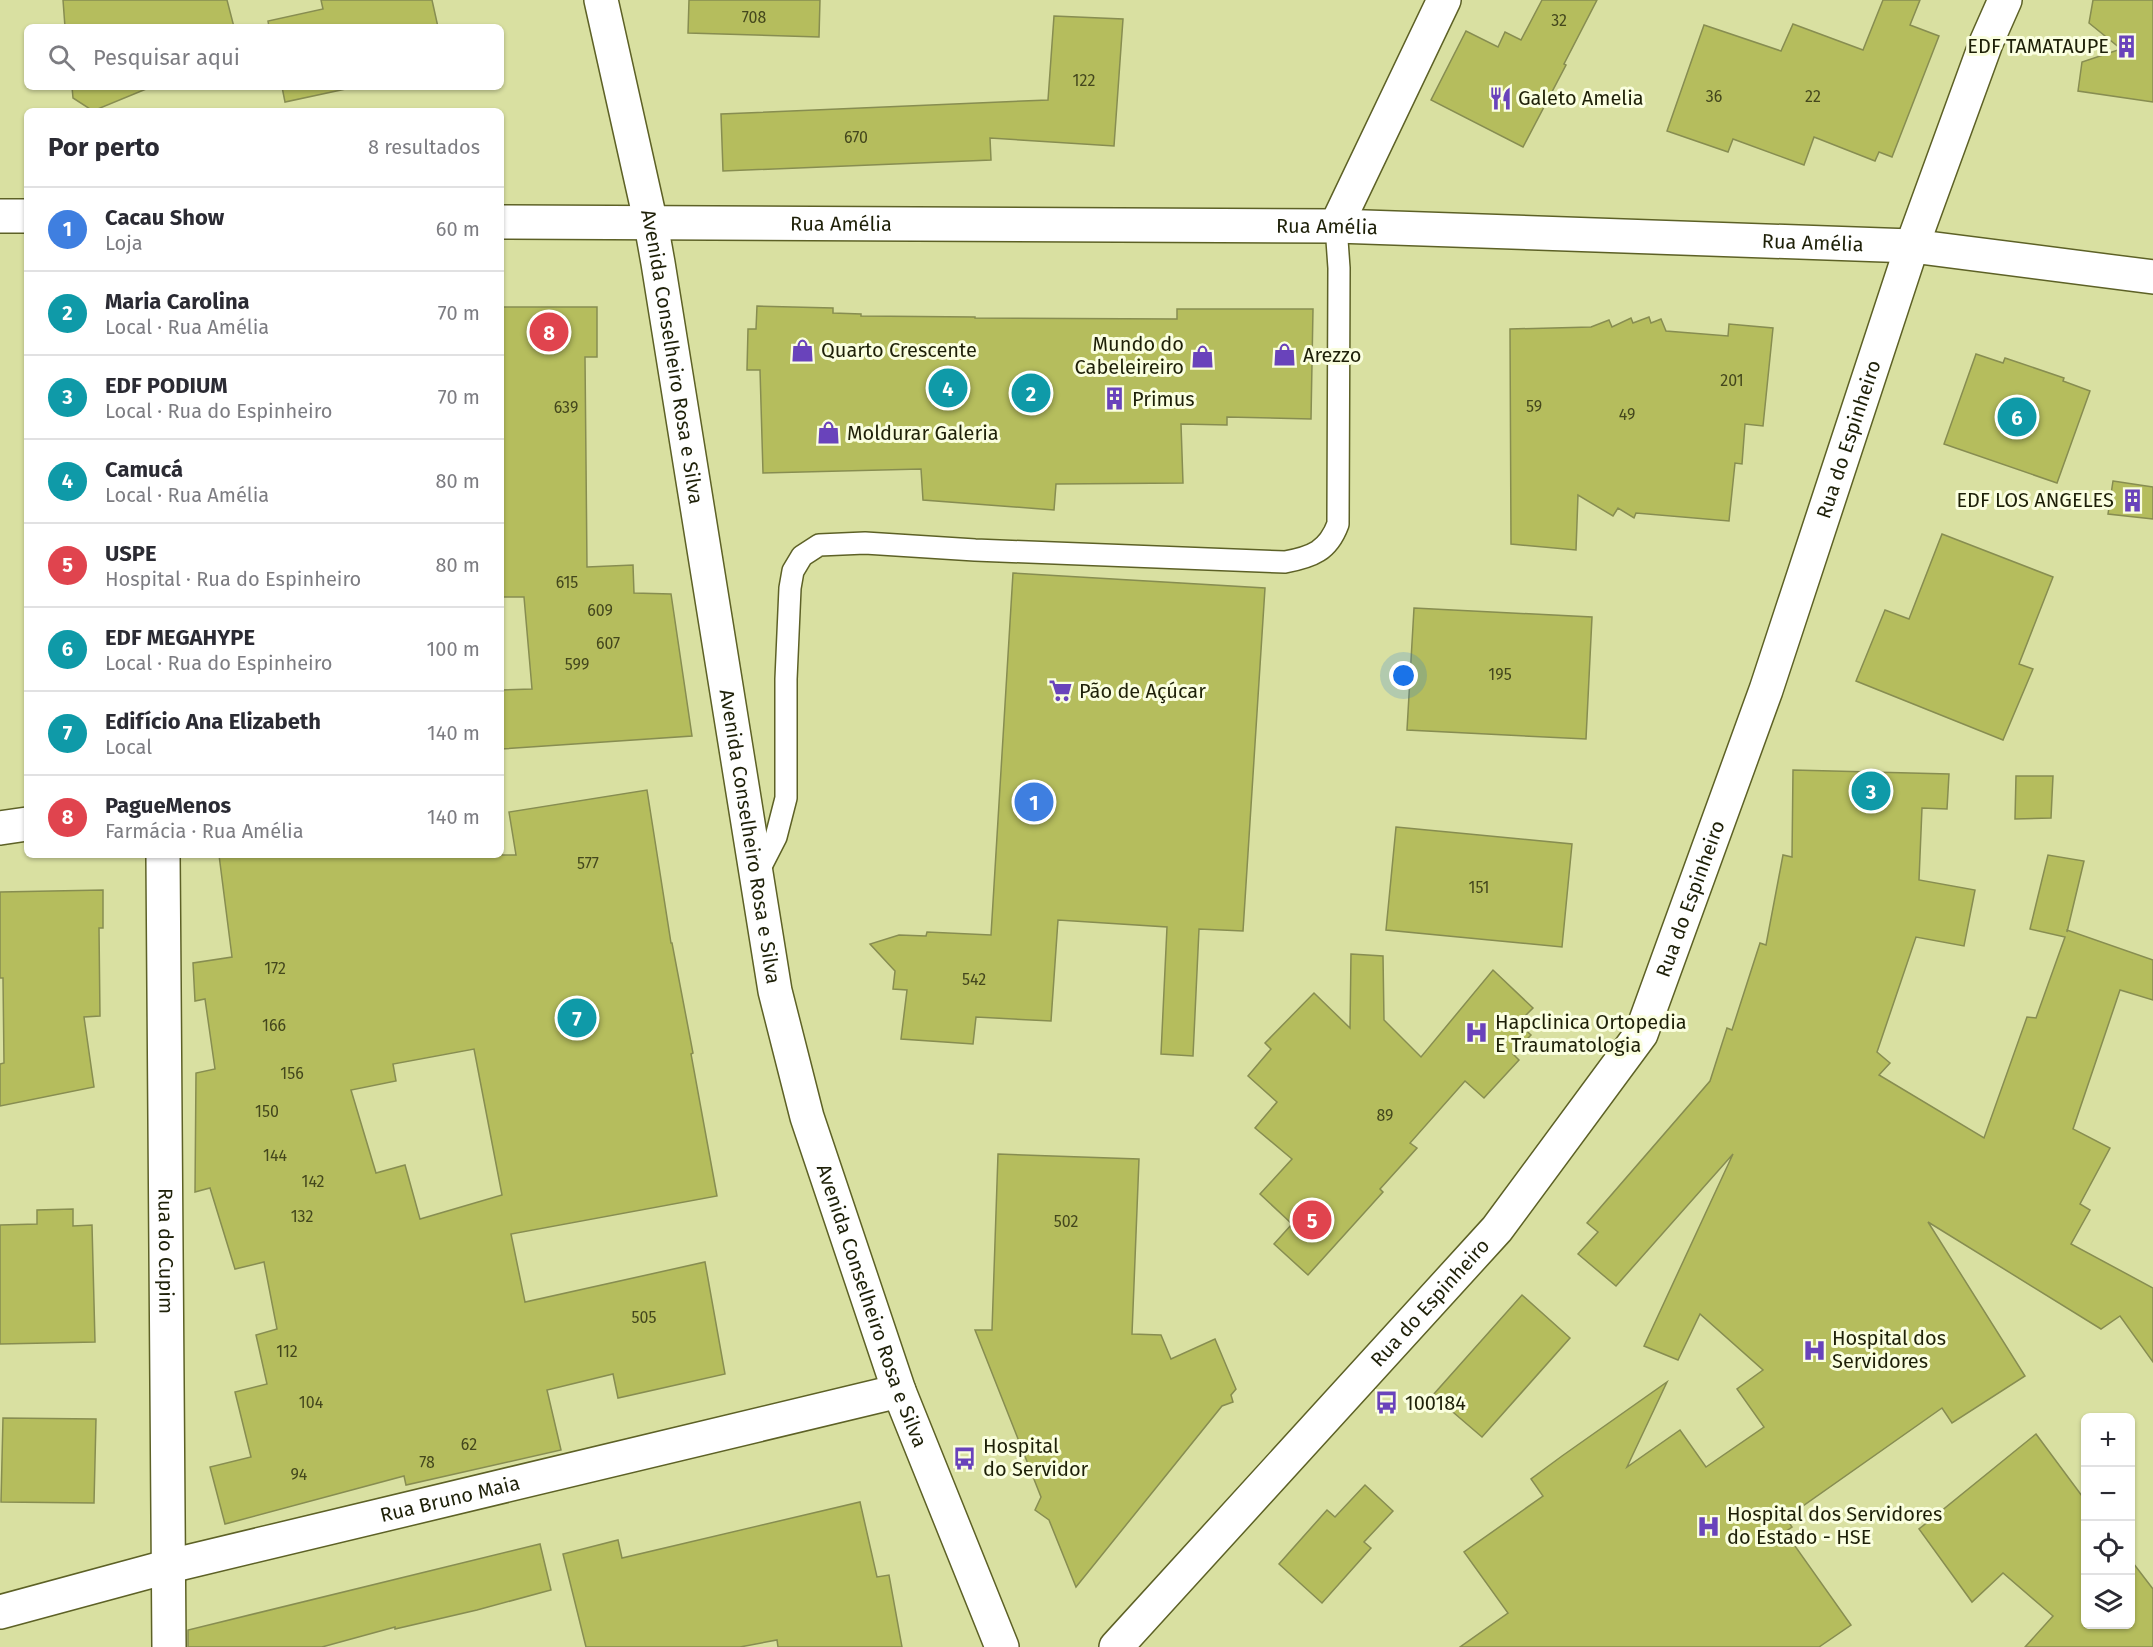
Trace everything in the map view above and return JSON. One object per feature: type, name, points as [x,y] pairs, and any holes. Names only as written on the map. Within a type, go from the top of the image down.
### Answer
[{"type":"street","name":"Avenida Conselheiro Rosa e Silva","points":[[601,0],[651,224],[685,422],[775,991],[807,1117],[899,1391],[1002,1647]]},
{"type":"street","points":[[1336,226],[1444,0]]},
{"type":"street","name":"Rua do Espinheiro","points":[[1116,1647],[1497,1229],[1641,1034],[1766,690],[1912,246],[1986,43],[2005,0]]},
{"type":"street","points":[[0,216],[24,216]]},
{"type":"street","name":"Rua Amélia","points":[[504,222],[1336,226],[1912,246],[2153,277]]},
{"type":"street","points":[[0,828],[24,824]]},
{"type":"street","name":"Rua do Cupim","points":[[163,858],[170,1647]]},
{"type":"street","name":"Rua Bruno Maia","points":[[0,1612],[170,1566],[899,1391]]},
{"type":"lane","points":[[756,877],[776,837],[786,798],[786,679],[790,588],[793,571],[802,556],[819,544],[866,543],[1285,562],[1306,558],[1324,548],[1333,537],[1338,524],[1340,268],[1336,226]]},
{"type":"building","points":[[63,0],[227,0],[233,24],[65,24]]},
{"type":"building","points":[[321,0],[432,0],[437,24],[268,24],[268,21],[323,9]]},
{"type":"building","points":[[689,0],[820,0],[819,37],[688,33]]},
{"type":"building","points":[[1542,0],[1597,0],[1523,147],[1431,100],[1466,31],[1498,47],[1505,32],[1521,40]]},
{"type":"building","points":[[1883,0],[1920,0],[1910,25],[1939,36],[1892,157],[1879,152],[1875,161],[1814,137],[1804,165],[1733,139],[1728,152],[1667,131],[1704,25],[1781,51],[1793,24],[1863,50]]},
{"type":"building","name":"EDF TAMATAUPE","points":[[2093,0],[2153,0],[2153,102],[2078,91],[2082,62],[2121,49],[2089,23]]},
{"type":"building","points":[[1054,16],[1123,19],[1114,146],[990,138],[991,160],[723,171],[721,114],[1048,100]]},
{"type":"building","points":[[72,90],[144,90],[100,108],[88,108],[73,98]]},
{"type":"building","points":[[283,90],[341,90],[285,102]]},
{"type":"building","points":[[757,306],[833,308],[833,313],[861,314],[861,316],[975,318],[1177,319],[1177,309],[1313,309],[1311,419],[1227,417],[1227,425],[1181,424],[1183,483],[1056,484],[1054,510],[923,500],[921,469],[763,473],[760,370],[747,370],[748,329],[756,329]]},
{"type":"building","points":[[504,307],[597,307],[597,357],[585,357],[587,567],[633,565],[634,593],[671,594],[692,736],[504,749],[504,690],[532,689],[524,597],[504,597]]},
{"type":"building","points":[[1649,317],[1651,323],[1661,319],[1666,331],[1728,336],[1729,324],[1773,328],[1763,426],[1745,424],[1742,464],[1735,463],[1729,521],[1636,513],[1634,518],[1618,508],[1613,516],[1578,495],[1576,550],[1511,544],[1510,329],[1591,327],[1609,320],[1612,327],[1631,318],[1633,323]]},
{"type":"building","points":[[1976,354],[2003,363],[2005,358],[2064,378],[2063,381],[2090,391],[2057,483],[1944,444]]},
{"type":"building","name":"EDF LOS ANGELES","points":[[2113,481],[2153,487],[2153,519],[2108,514]]},
{"type":"building","points":[[1942,534],[2053,577],[2019,664],[2033,669],[2003,740],[1856,681],[1885,610],[1909,619]]},
{"type":"building","points":[[1013,573],[1265,588],[1243,931],[1199,929],[1193,1056],[1161,1054],[1167,927],[1058,920],[1051,1021],[976,1017],[973,1044],[901,1039],[907,990],[893,989],[895,971],[870,944],[899,935],[926,936],[927,932],[991,935]]},
{"type":"building","points":[[1414,608],[1592,617],[1586,739],[1407,730]]},
{"type":"building","points":[[1793,770],[1949,774],[1947,809],[1922,808],[1919,880],[1975,890],[1964,946],[1916,937],[1877,1052],[1890,1063],[1879,1075],[1984,1138],[2027,1017],[2036,1018],[2065,937],[2030,929],[2048,855],[2084,861],[2067,930],[2153,960],[2153,1000],[2120,990],[2073,1129],[2110,1148],[2080,1204],[2090,1210],[2071,1244],[2153,1288],[2153,1362],[2120,1316],[2101,1329],[1928,1222],[2025,1376],[1952,1423],[1942,1408],[1786,1518],[1792,1527],[1785,1532],[1851,1625],[1819,1647],[1460,1647],[1508,1613],[1464,1552],[1543,1496],[1531,1479],[1562,1456],[1667,1382],[1627,1467],[1680,1430],[1706,1467],[1764,1427],[1737,1389],[1763,1370],[1700,1314],[1678,1360],[1644,1346],[1733,1154],[1616,1286],[1578,1254],[1598,1232],[1587,1223],[1710,1081],[1727,1028],[1732,1030],[1760,943],[1766,945],[1783,855],[1792,857]]},
{"type":"building","points":[[2016,776],[2053,776],[2051,818],[2015,819]]},
{"type":"building","points":[[647,790],[671,943],[693,1053],[691,1054],[717,1196],[511,1234],[525,1302],[705,1262],[725,1374],[618,1398],[613,1374],[547,1390],[561,1450],[406,1485],[404,1476],[225,1524],[210,1467],[251,1457],[235,1392],[267,1384],[256,1335],[277,1329],[264,1262],[235,1269],[210,1188],[195,1192],[196,1073],[215,1069],[205,999],[195,1001],[193,963],[232,957],[219,858],[504,858],[504,855],[516,855],[509,812]],"holes":[[[474,1049],[502,1195],[420,1219],[405,1165],[376,1173],[351,1090],[396,1081],[393,1064]]]},
{"type":"building","points":[[1396,827],[1572,844],[1562,947],[1386,930]]},
{"type":"building","points":[[103,890],[103,928],[99,928],[100,1016],[84,1017],[94,1087],[0,1106],[0,1064],[4,1063],[3,978],[0,978],[0,892]]},
{"type":"building","points":[[1351,954],[1383,956],[1384,1020],[1421,1057],[1493,970],[1533,1008],[1518,1023],[1531,1035],[1513,1054],[1519,1060],[1484,1098],[1465,1081],[1410,1143],[1417,1148],[1380,1189],[1383,1192],[1308,1275],[1274,1244],[1292,1224],[1260,1194],[1292,1159],[1255,1128],[1277,1102],[1248,1076],[1271,1049],[1265,1043],[1314,993],[1350,1028]]},
{"type":"building","points":[[998,1154],[1139,1159],[1132,1334],[1161,1335],[1171,1359],[1215,1339],[1236,1389],[1231,1395],[1233,1402],[1222,1406],[1076,1587],[1049,1520],[1035,1510],[1041,1497],[975,1330],[992,1330]]},
{"type":"building","points":[[73,1209],[73,1226],[92,1225],[95,1342],[0,1344],[0,1225],[37,1224],[37,1210]]},
{"type":"building","points":[[1522,1295],[1570,1338],[1482,1437],[1433,1395]]},
{"type":"building","points":[[3,1418],[96,1419],[94,1503],[1,1502]]},
{"type":"building","points":[[2036,1434],[2081,1495],[2081,1629],[2135,1629],[2135,1566],[2153,1589],[2153,1647],[2025,1647],[2053,1616],[2003,1573],[1972,1602],[1919,1529]]},
{"type":"building","points":[[1365,1485],[1393,1511],[1364,1542],[1371,1548],[1322,1603],[1279,1564],[1327,1510],[1335,1517]]},
{"type":"building","points":[[860,1502],[877,1577],[889,1575],[902,1647],[778,1647],[777,1640],[740,1647],[586,1647],[563,1554],[618,1540],[622,1558]]},
{"type":"building","points":[[540,1544],[551,1590],[322,1647],[188,1647],[188,1630]]},
{"type":"place","name":"EDF TAMATAUPE","points":[[2127,46]]},
{"type":"place","name":"Galeto Amelia","points":[[1500,98]]},
{"type":"place","name":"PagueMenos","points":[[549,332]]},
{"type":"place","name":"Quarto Crescente","points":[[803,350]]},
{"type":"place","name":"Arezzo","points":[[1285,355]]},
{"type":"place","name":"Mundo do Cabeleireiro","points":[[1202,356]]},
{"type":"place","name":"Camucá","points":[[948,388]]},
{"type":"place","name":"Maria Carolina","points":[[1031,393]]},
{"type":"place","name":"Primus","points":[[1114,399]]},
{"type":"place","name":"EDF MEGAHYPE","points":[[2017,417]]},
{"type":"place","name":"Moldurar Galeria","points":[[829,433]]},
{"type":"place","name":"EDF LOS ANGELES","points":[[2132,500]]},
{"type":"place","name":"Pão de Açúcar","points":[[1061,691]]},
{"type":"place","name":"EDF PODIUM","points":[[1871,791]]},
{"type":"place","name":"Cacau Show","points":[[1034,802]]},
{"type":"place","name":"Edifício Ana Elizabeth","points":[[577,1018]]},
{"type":"place","name":"Hapclinica Ortopedia E Traumatologia","points":[[1477,1033]]},
{"type":"place","name":"USPE","points":[[1312,1220]]},
{"type":"place","name":"Hospital dos Servidores","points":[[1814,1350]]},
{"type":"place","name":"100184","points":[[1387,1403]]},
{"type":"place","name":"Hospital do Servidor","points":[[965,1458]]},
{"type":"place","name":"Hospital dos Servidores do Estado - HSE","points":[[1709,1526]]}]
